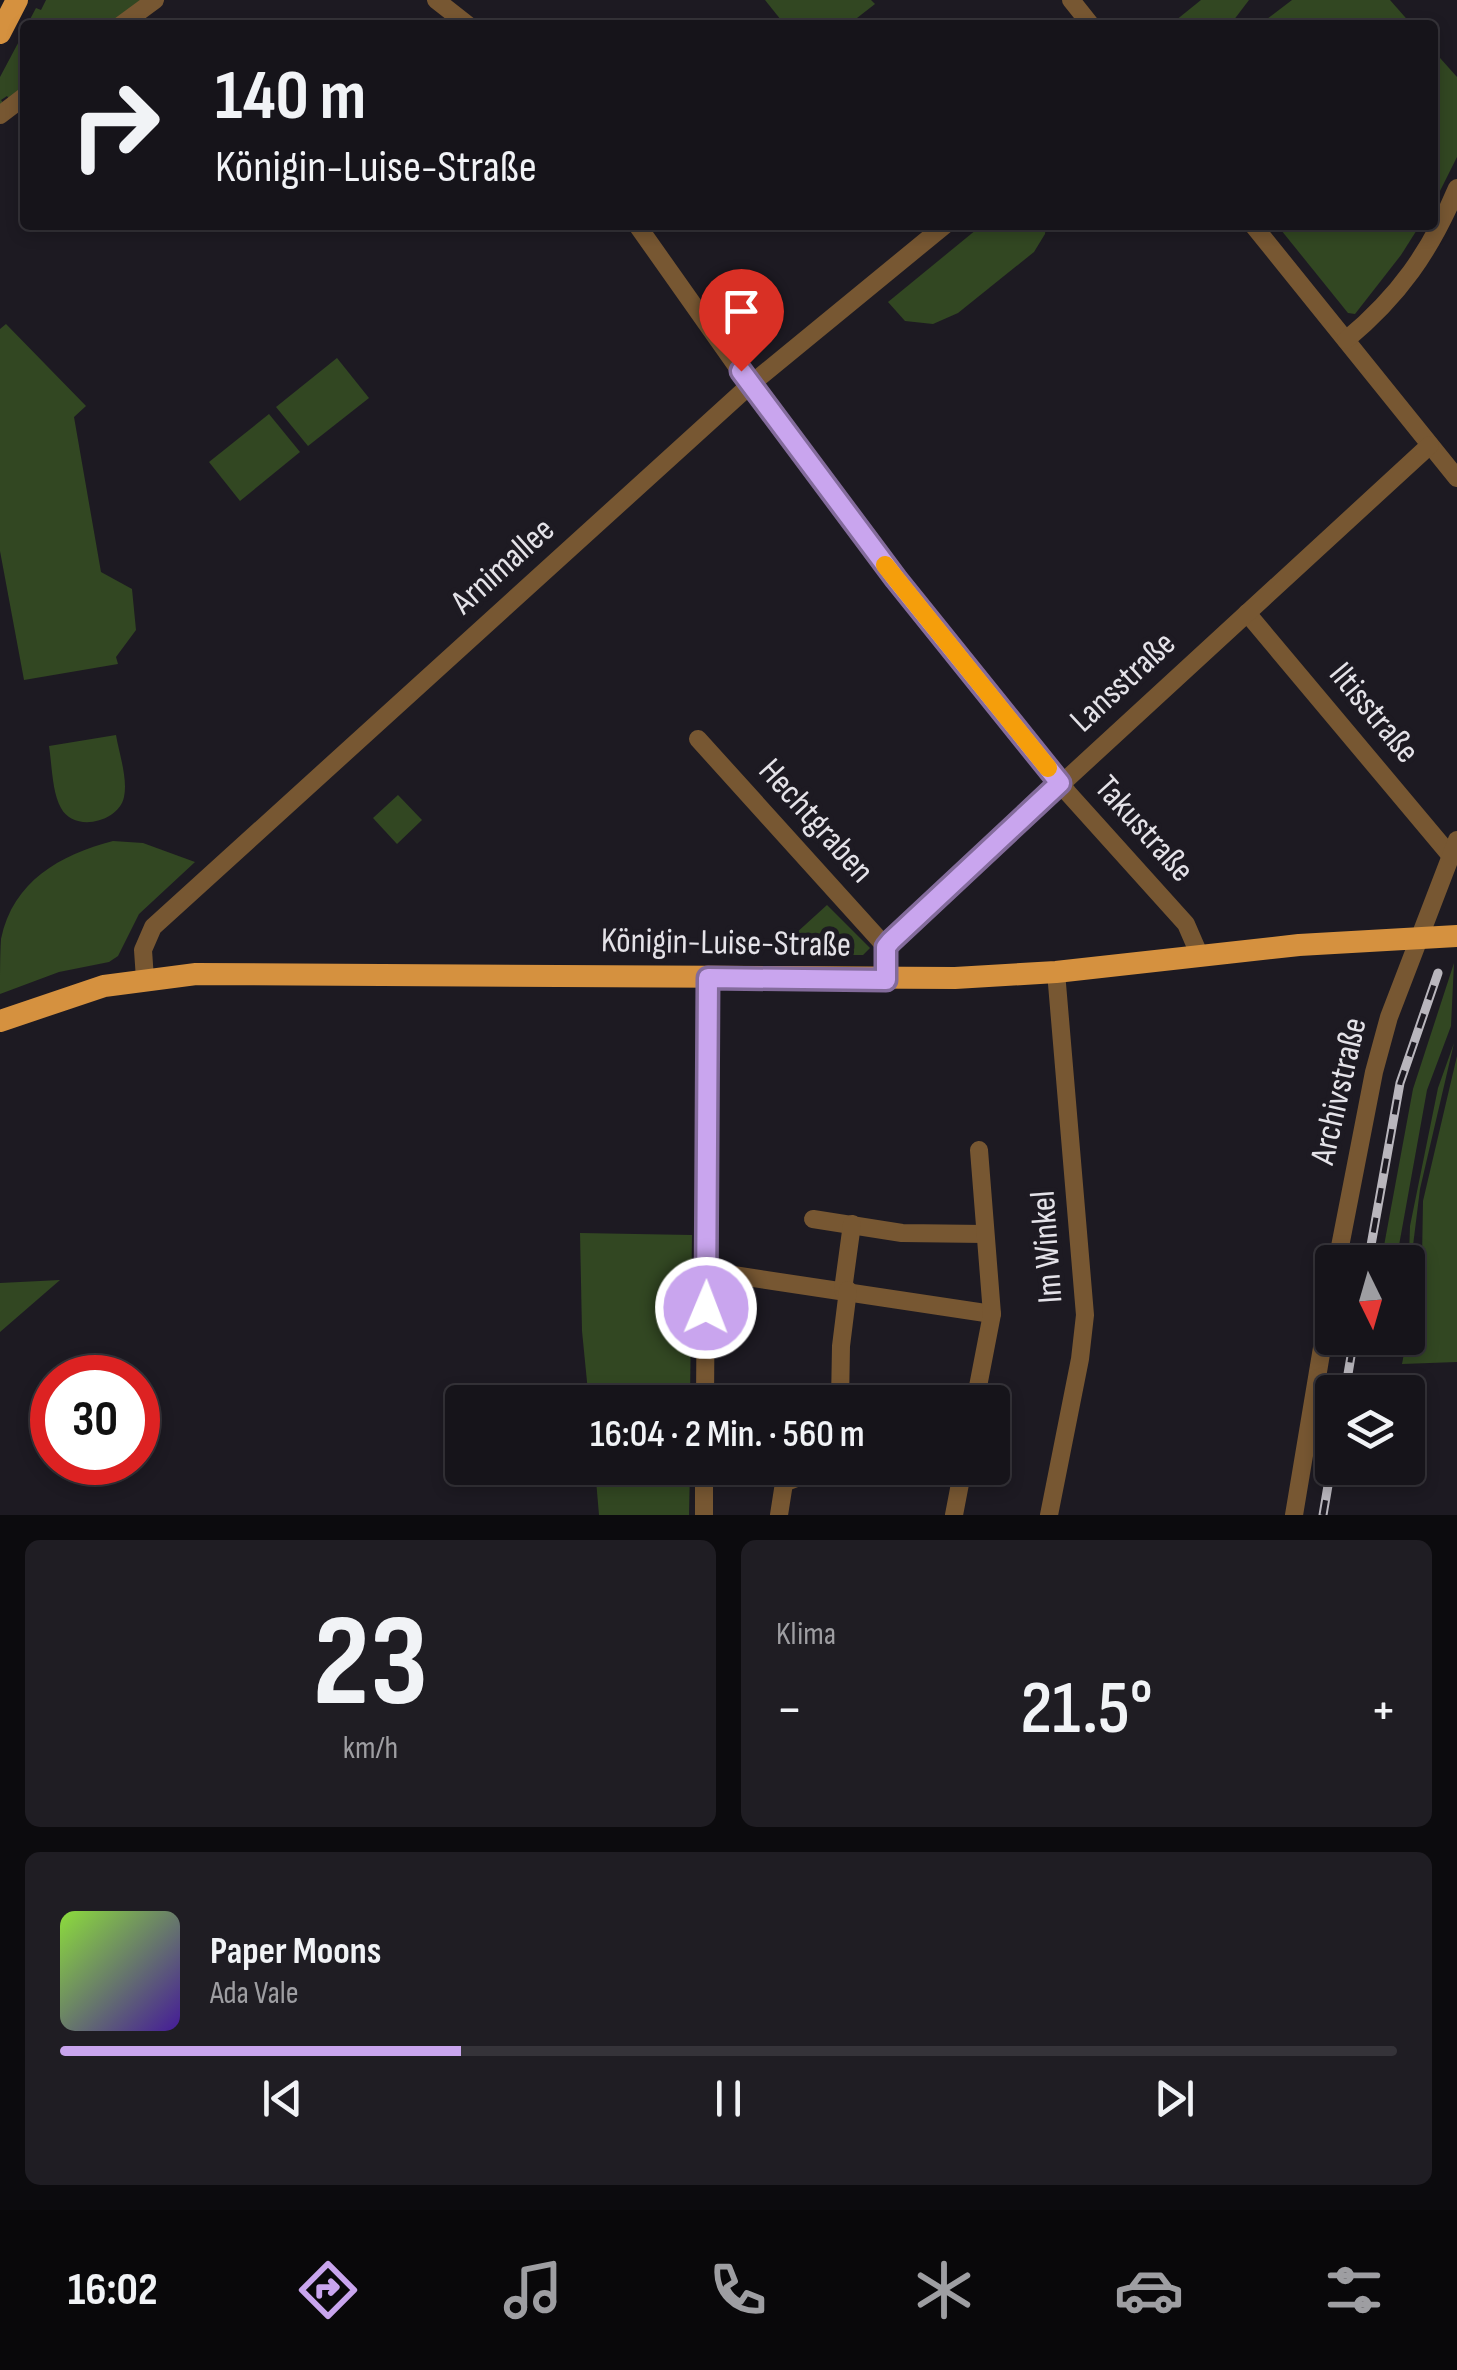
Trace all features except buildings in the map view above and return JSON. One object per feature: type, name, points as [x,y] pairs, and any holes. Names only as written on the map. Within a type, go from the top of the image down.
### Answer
[{"type":"main road","points":[[0,33],[17,0]]},
{"type":"main road","name":"Königin-Luise-Straße","points":[[0,1020],[74,993],[145,979],[248,973],[886,980],[1056,972],[1199,954],[1457,936]]},
{"type":"street","points":[[128,20],[155,0]]},
{"type":"street","points":[[436,0],[462,20]]},
{"type":"street","points":[[1071,0],[1087,20]]},
{"type":"street","points":[[0,115],[20,100]]},
{"type":"street","points":[[1438,227],[1457,188]]},
{"type":"street","name":"Takustraße","points":[[641,230],[750,385],[896,579],[1060,783],[1186,924],[1199,954]]},
{"type":"street","name":"Arnimallee","points":[[145,979],[142,950],[153,927],[750,385],[938,230]]},
{"type":"street","points":[[1256,230],[1457,478]]},
{"type":"street","points":[[1346,340],[1386,303],[1424,256],[1437,230]]},
{"type":"street","name":"Lansstraße","points":[[886,947],[1430,444]]},
{"type":"street","name":"Iltisstraße","points":[[1247,612],[1454,847]]},
{"type":"street","name":"Hechtgraben","points":[[698,739],[886,947]]},
{"type":"street","name":"Archivstraße","points":[[1340,1245],[1374,1072],[1417,938],[1454,847]]},
{"type":"street","points":[[886,947],[886,980]]},
{"type":"street","name":"Im Winkel","points":[[1049,1515],[1086,1315],[1056,972]]},
{"type":"street","points":[[705,1385],[708,978]]},
{"type":"street","points":[[978,1385],[992,1314],[979,1150]]},
{"type":"street","points":[[812,1219],[902,1232],[985,1234]]},
{"type":"street","points":[[840,1385],[852,1224]]},
{"type":"street","points":[[707,1272],[992,1314]]},
{"type":"street","points":[[1294,1515],[1321,1355]]},
{"type":"street","points":[[704,1485],[704,1515]]},
{"type":"street","points":[[779,1515],[784,1485]]},
{"type":"street","points":[[954,1515],[960,1485]]},
{"type":"green space","points":[[46,0],[141,0],[115,20],[30,20],[36,8],[41,10]]},
{"type":"green space","points":[[765,0],[871,0],[875,4],[854,20],[781,20]]},
{"type":"green space","points":[[1201,0],[1249,0],[1234,20],[1176,20]]},
{"type":"green space","points":[[1292,0],[1390,0],[1408,20],[1266,20]]},
{"type":"green space","points":[[20,39],[20,92],[10,100],[7,96],[1,100],[4,104],[0,107],[0,77]]},
{"type":"green space","points":[[1438,56],[1457,77],[1457,157],[1438,195]]},
{"type":"green space","points":[[976,230],[1045,230],[1034,252],[958,313],[933,324],[905,321],[888,302]]},
{"type":"green space","points":[[1281,230],[1417,230],[1355,314],[1348,313]]},
{"type":"green space","points":[[6,324],[86,406],[74,417],[101,572],[132,589],[136,630],[116,657],[118,664],[24,680],[0,551],[0,329]]},
{"type":"green space","points":[[337,358],[369,398],[308,446],[276,407]]},
{"type":"green space","points":[[269,414],[300,452],[240,501],[209,462]]},
{"type":"green space","points":[[116,735],[125,782],[120,806],[96,821],[67,816],[58,802],[49,746]]},
{"type":"green space","points":[[398,795],[422,820],[397,844],[373,818]]},
{"type":"green space","points":[[113,841],[143,843],[195,862],[139,914],[118,956],[0,994],[1,939],[16,901],[57,863]]},
{"type":"green space","points":[[827,905],[870,948],[863,955],[830,955],[829,951],[796,954],[794,935]]},
{"type":"green space","points":[[1454,963],[1451,1026],[1427,1090],[1399,1245],[1384,1245],[1413,1089]]},
{"type":"green space","points":[[1454,1043],[1420,1189],[1413,1245],[1409,1245],[1410,1226],[1438,1088]]},
{"type":"green space","points":[[1457,1056],[1457,1362],[1402,1364],[1404,1355],[1425,1355],[1423,1201]]},
{"type":"green space","points":[[580,1233],[692,1235],[690,1385],[587,1385]]},
{"type":"green space","points":[[60,1280],[0,1332],[0,1283]]},
{"type":"green space","points":[[596,1485],[690,1485],[689,1515],[599,1515]]},
{"type":"railway","points":[[1371,1245],[1400,1083],[1438,973]]},
{"type":"railway","points":[[1348,1375],[1351,1355]]},
{"type":"railway","points":[[1323,1515],[1328,1485]]},
{"type":"slow traffic","points":[[885,565],[1048,768]]},
{"type":"route","points":[[706,1308],[708,978],[886,980],[886,947],[891,941],[1060,783],[896,579],[741,371]]}]
